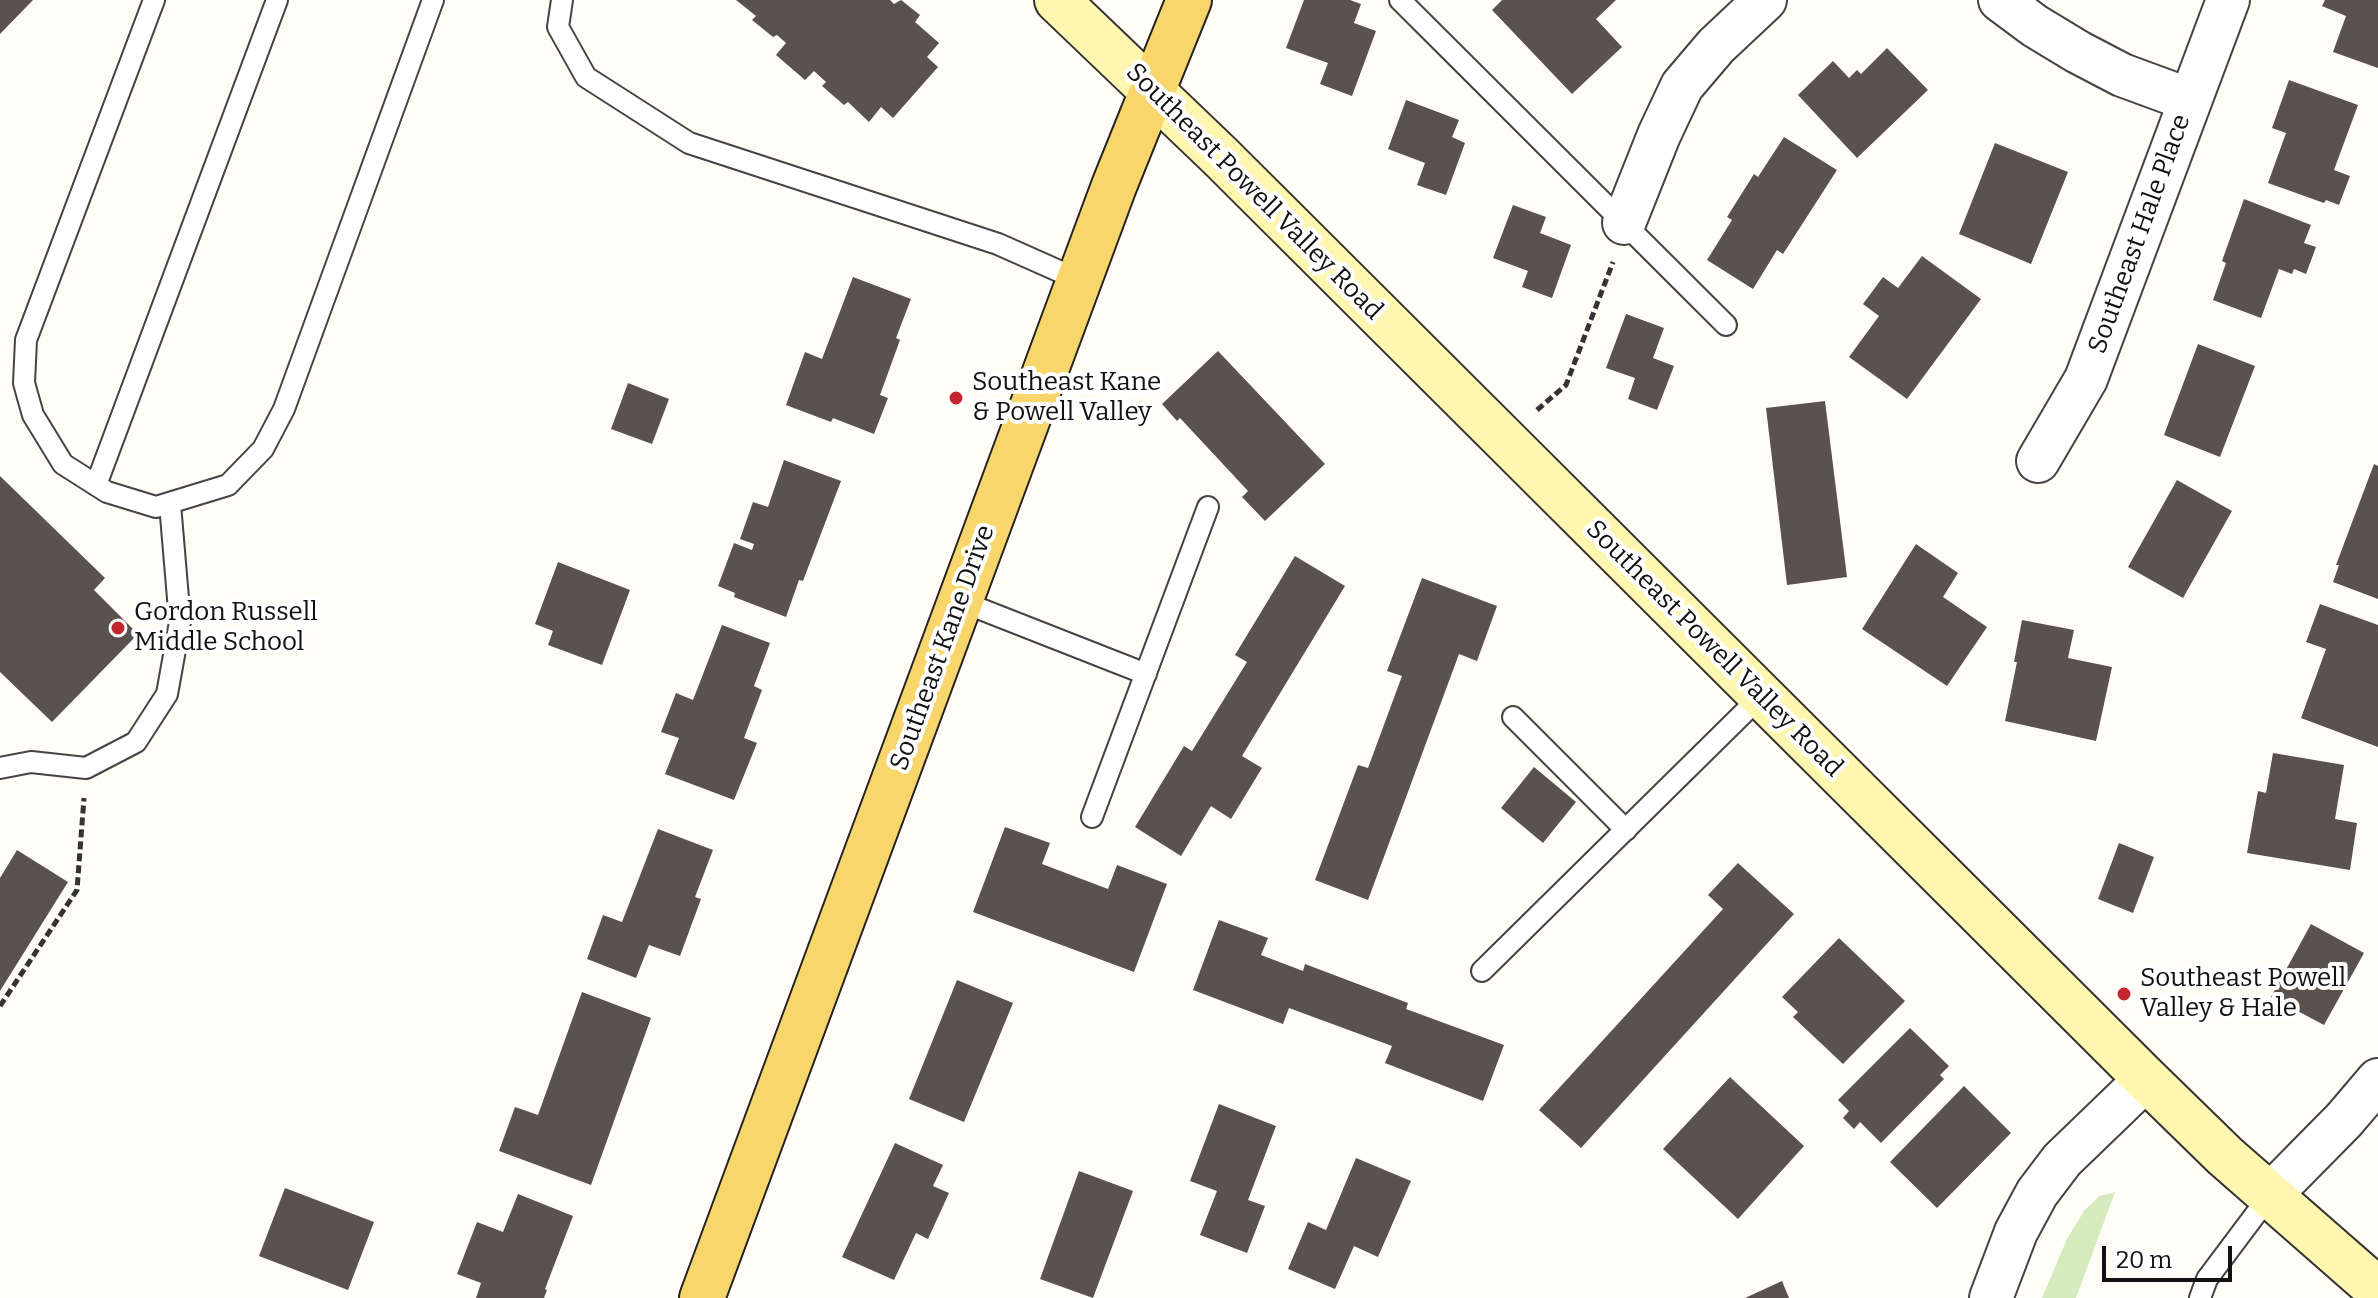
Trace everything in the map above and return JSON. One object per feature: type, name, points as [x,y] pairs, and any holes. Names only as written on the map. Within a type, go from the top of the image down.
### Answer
[{"type":"main road","name":"Southeast Powell Valley Road","points":[[1057,0],[1153,91],[2146,1079],[2225,1156],[2378,1290]]},
{"type":"main road","name":"Southeast Kane Drive","points":[[702,1298],[1114,186],[1189,0]]},
{"type":"street","points":[[1634,233],[1659,135],[1682,86],[1716,46],[1765,0]]},
{"type":"street","points":[[2000,0],[2078,52],[2122,75],[2190,100]]},
{"type":"street","name":"Southeast Hale Place","points":[[2038,461],[2086,379],[2228,0]]},
{"type":"street","points":[[1991,1298],[2016,1232],[2037,1193],[2062,1160],[2146,1079]]},
{"type":"street","points":[[2270,1195],[2344,1120],[2378,1080]]},
{"type":"lane","points":[[154,0],[26,340],[24,383],[33,415],[63,464],[107,492],[156,507],[228,485],[263,449],[284,409],[433,0]]},
{"type":"lane","points":[[96,485],[277,0]]},
{"type":"lane","points":[[562,0],[558,27],[586,77],[689,143],[998,244],[1079,280]]},
{"type":"lane","points":[[1400,0],[1726,325]]},
{"type":"lane","points":[[0,768],[31,762],[86,768],[136,742],[167,694],[180,622],[170,504]]},
{"type":"lane","points":[[1092,817],[1208,507]]},
{"type":"lane","points":[[960,601],[1146,674]]},
{"type":"lane","points":[[1482,971],[1761,696]]},
{"type":"lane","points":[[1513,717],[1626,830]]},
{"type":"lane","points":[[2200,1298],[2207,1279],[2270,1195]]},
{"type":"path","points":[[1503,440],[1566,385],[1617,251],[1634,233]]},
{"type":"path","points":[[0,1006],[77,890],[86,768]]},
{"type":"green space","points":[[2115,1192],[2076,1298],[2042,1298],[2067,1239],[2084,1211],[2099,1196]]},
{"type":"building","points":[[0,0],[33,0],[0,34]]},
{"type":"building","points":[[736,0],[890,0],[894,4],[901,0],[920,15],[915,22],[939,43],[927,57],[938,67],[893,118],[881,107],[869,122],[848,102],[844,105],[822,86],[826,82],[814,71],[805,80],[776,55],[786,43],[752,20],[756,16]]},
{"type":"building","points":[[1304,0],[1350,0],[1361,4],[1354,23],[1376,31],[1352,96],[1320,84],[1328,63],[1286,48]]},
{"type":"building","points":[[1502,0],[1616,0],[1596,19],[1622,47],[1572,94],[1492,10]]},
{"type":"building","points":[[2325,0],[2378,0],[2378,68],[2333,52],[2346,16],[2322,6]]},
{"type":"building","points":[[1887,48],[1928,90],[1857,158],[1798,95],[1833,61],[1849,78],[1857,70],[1861,74]]},
{"type":"building","points":[[2289,80],[2358,105],[2334,170],[2350,176],[2339,205],[2326,200],[2324,203],[2268,183],[2286,133],[2272,128]]},
{"type":"building","points":[[1406,100],[1459,120],[1452,137],[1465,143],[1446,195],[1417,185],[1425,163],[1388,149]]},
{"type":"building","points":[[1784,137],[1837,170],[1783,254],[1777,250],[1753,289],[1707,260],[1732,220],[1727,217],[1754,174],[1758,177]]},
{"type":"building","points":[[1995,143],[2068,172],[2031,264],[1959,234]]},
{"type":"building","points":[[2244,199],[2311,225],[2304,243],[2316,247],[2306,274],[2294,269],[2292,274],[2279,269],[2261,318],[2213,300],[2226,263],[2222,261]]},
{"type":"building","points":[[1513,205],[1546,217],[1540,233],[1571,245],[1552,298],[1522,287],[1528,271],[1493,258]]},
{"type":"building","points":[[1922,256],[1981,299],[1907,399],[1849,357],[1879,316],[1863,304],[1883,277],[1898,288]]},
{"type":"building","points":[[853,277],[911,299],[880,395],[888,398],[874,434],[786,405],[805,352],[822,359]]},
{"type":"building","points":[[1626,314],[1664,328],[1653,358],[1674,366],[1657,410],[1628,399],[1635,378],[1606,368]]},
{"type":"building","points":[[2198,344],[2255,366],[2220,457],[2164,435]]},
{"type":"building","points":[[1218,351],[1325,464],[1265,521],[1242,497],[1248,491],[1180,418],[1177,421],[1162,404]]},
{"type":"building","points":[[628,383],[669,399],[652,444],[611,429]]},
{"type":"building","points":[[1825,401],[1847,577],[1787,585],[1766,408]]},
{"type":"building","points":[[784,460],[841,481],[786,617],[734,597],[735,593],[718,586],[734,543],[752,550],[754,544],[740,539],[753,502],[768,507]]},
{"type":"building","points":[[2374,464],[2378,466],[2378,599],[2333,582],[2339,565],[2336,565]]},
{"type":"building","points":[[0,476],[105,578],[94,590],[138,634],[52,722],[0,672]]},
{"type":"building","points":[[2177,480],[2232,511],[2183,598],[2128,567]]},
{"type":"building","points":[[1916,544],[1958,573],[1943,597],[1987,627],[1947,686],[1862,629]]},
{"type":"building","points":[[1295,556],[1345,586],[1242,756],[1262,768],[1231,819],[1211,806],[1181,856],[1135,827],[1184,746],[1192,751],[1247,662],[1235,655]]},
{"type":"building","points":[[558,562],[630,590],[602,665],[548,645],[553,631],[535,624]]},
{"type":"building","points":[[1422,578],[1497,606],[1477,661],[1459,654],[1368,900],[1315,880],[1358,765],[1368,768],[1402,676],[1387,671]]},
{"type":"building","points":[[2320,604],[2378,625],[2378,747],[2301,718],[2326,649],[2306,642]]},
{"type":"building","points":[[2022,620],[2074,630],[2068,658],[2112,667],[2096,741],[2005,721]]},
{"type":"building","points":[[722,625],[770,643],[754,686],[762,690],[744,738],[757,743],[734,800],[665,774],[679,738],[661,732],[676,693],[693,700]]},
{"type":"building","points":[[2273,753],[2344,765],[2335,819],[2357,823],[2350,870],[2247,853],[2258,791],[2266,793]]},
{"type":"building","points":[[1534,767],[1576,802],[1543,843],[1501,808]]},
{"type":"building","points":[[1005,827],[1050,843],[1042,864],[1108,889],[1117,865],[1167,884],[1134,972],[973,912]]},
{"type":"building","points":[[658,829],[713,850],[695,897],[701,899],[680,956],[649,945],[636,978],[587,959],[603,915],[622,922]]},
{"type":"building","points":[[2119,843],[2154,857],[2133,913],[2098,899]]},
{"type":"building","points":[[17,850],[68,882],[0,991],[0,878]]},
{"type":"building","points":[[1738,863],[1794,914],[1581,1148],[1539,1110],[1723,909],[1708,895]]},
{"type":"building","points":[[1219,920],[1268,938],[1261,955],[1303,971],[1305,964],[1408,1003],[1406,1009],[1504,1045],[1483,1101],[1385,1063],[1392,1046],[1289,1008],[1283,1024],[1193,990]]},
{"type":"building","points":[[2311,924],[2364,953],[2324,1025],[2271,997]]},
{"type":"building","points":[[1839,938],[1905,1001],[1843,1064],[1793,1017],[1798,1012],[1782,997]]},
{"type":"building","points":[[957,980],[1013,1003],[964,1122],[909,1099]]},
{"type":"building","points":[[582,992],[651,1018],[591,1185],[499,1151],[515,1107],[538,1115]]},
{"type":"building","points":[[1910,1028],[1949,1066],[1940,1075],[1944,1079],[1881,1143],[1860,1122],[1854,1129],[1843,1118],[1849,1111],[1838,1100]]},
{"type":"building","points":[[1730,1077],[1804,1146],[1738,1219],[1663,1149]]},
{"type":"building","points":[[1964,1086],[2011,1133],[1937,1208],[1890,1162]]},
{"type":"building","points":[[1219,1104],[1276,1126],[1248,1200],[1265,1206],[1247,1253],[1200,1235],[1217,1191],[1190,1181]]},
{"type":"building","points":[[895,1143],[943,1165],[933,1186],[949,1193],[928,1239],[916,1233],[894,1280],[842,1257]]},
{"type":"building","points":[[1356,1158],[1411,1181],[1378,1257],[1354,1246],[1335,1289],[1288,1269],[1308,1222],[1326,1230]]},
{"type":"building","points":[[1079,1171],[1133,1191],[1093,1298],[1040,1279]]},
{"type":"building","points":[[285,1188],[374,1222],[348,1290],[259,1256]]},
{"type":"building","points":[[518,1194],[573,1216],[544,1298],[476,1298],[481,1283],[457,1274],[477,1222],[503,1232]]},
{"type":"building","points":[[1782,1281],[1789,1298],[1745,1298]]},
{"type":"place","name":"Southeast Kane & Powell Valley","points":[[956,398]]},
{"type":"place","name":"Gordon Russell Middle School","points":[[118,628]]},
{"type":"place","name":"Southeast Powell Valley & Hale","points":[[2124,994]]}]
